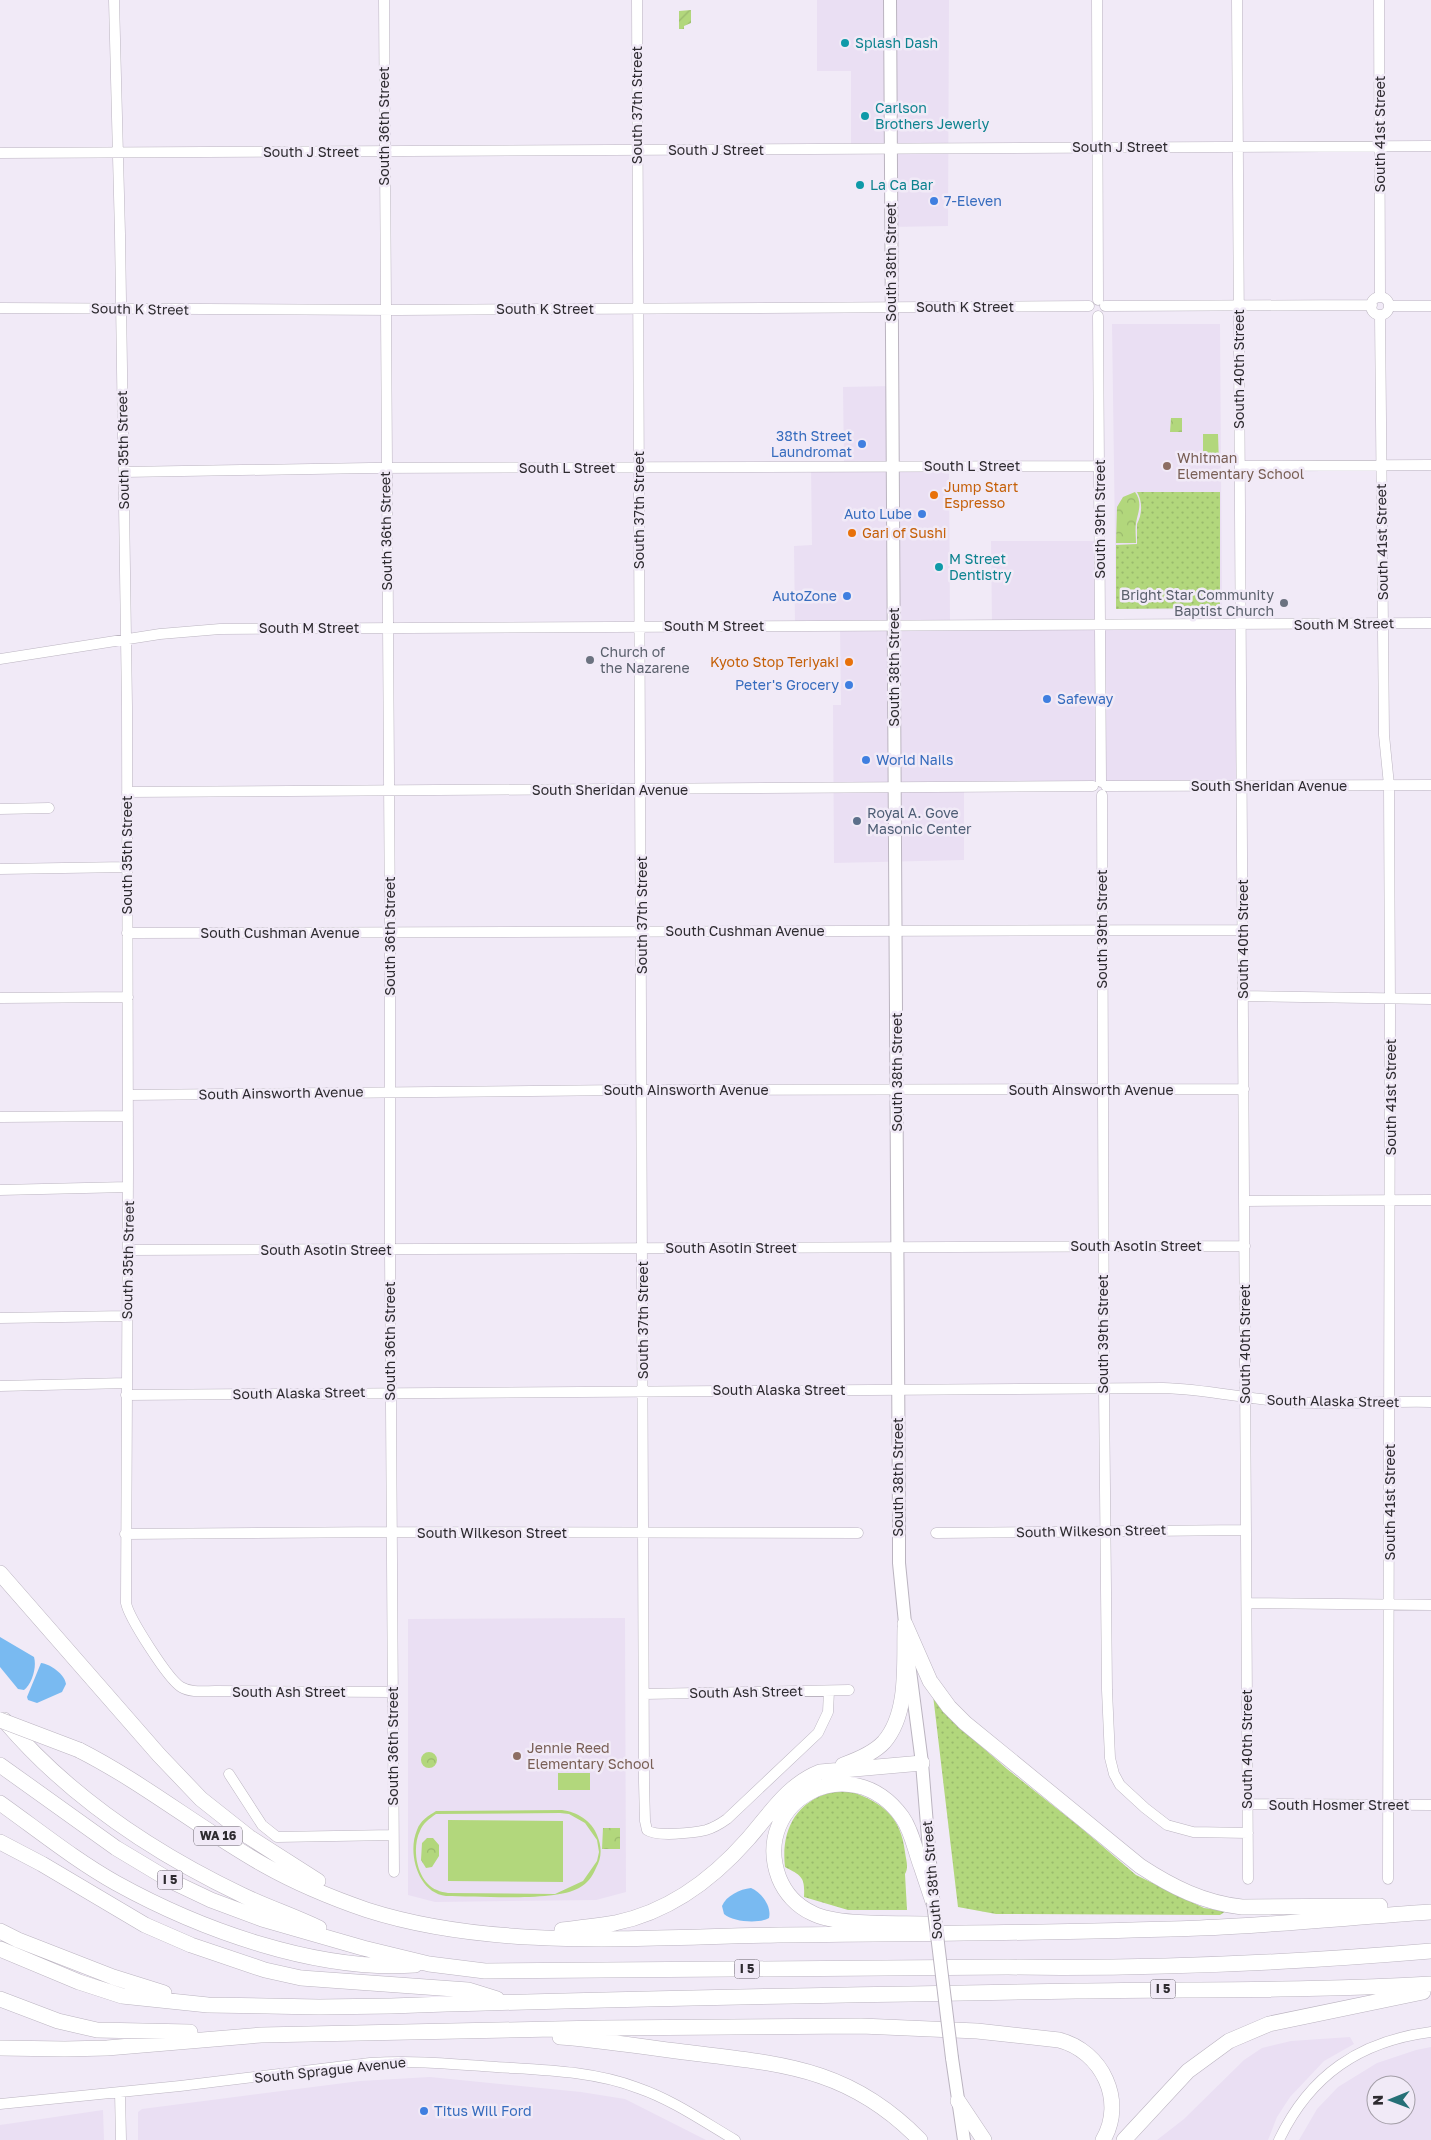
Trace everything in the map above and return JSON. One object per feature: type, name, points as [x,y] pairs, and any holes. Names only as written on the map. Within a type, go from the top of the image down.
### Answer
[{"type":"highway","points":[[0,1573],[159,1755],[202,1799],[257,1842],[300,1871],[364,1909],[408,1921],[460,1930],[580,1938],[1072,1932],[1203,1928],[1431,1912]]},
{"type":"highway","points":[[528,1936],[615,1923],[670,1905],[686,1896],[725,1863],[792,1789],[820,1772],[862,1757],[883,1744],[889,1734],[900,1703],[904,1682],[905,1624]]},
{"type":"highway","points":[[905,1624],[937,1692],[965,1723],[1140,1866],[1163,1881],[1204,1899],[1223,1905],[1242,1907],[1431,1906]]},
{"type":"highway","points":[[0,1715],[20,1739],[77,1792],[144,1842],[183,1865],[244,1896],[289,1914],[363,1948]]},
{"type":"highway","name":"WA 16","points":[[0,1720],[79,1750],[118,1770],[264,1865],[291,1879],[364,1909]]},
{"type":"highway","points":[[820,1772],[922,1763]]},
{"type":"highway","name":"I 5","points":[[0,1765],[116,1848],[172,1881],[211,1900],[262,1919],[363,1948],[429,1964],[485,1971],[1082,1968],[1246,1963],[1431,1951]]},
{"type":"highway","points":[[934,1902],[909,1829],[896,1810],[882,1796],[854,1784],[832,1784],[811,1791],[788,1810],[776,1838],[774,1857],[776,1866],[787,1892],[801,1906],[814,1914],[837,1920],[1072,1932]]},
{"type":"highway","points":[[0,1804],[115,1882],[188,1918],[230,1934],[274,1948],[326,1959],[388,1967],[429,1964]]},
{"type":"highway","points":[[0,1842],[42,1864],[84,1891],[145,1925],[191,1945],[265,1970],[301,1978],[468,1990],[507,2002]]},
{"type":"highway","name":"I 5","points":[[0,1931],[18,1940],[113,1977],[208,2005],[337,2007],[1135,1990],[1349,1989],[1431,1984]]},
{"type":"highway","points":[[0,1949],[79,1982],[122,1996],[208,2005]]},
{"type":"highway","points":[[1124,2140],[1188,2071],[1229,2041],[1269,2024],[1431,1990]]},
{"type":"highway","points":[[0,2000],[58,2021],[97,2030],[261,2035],[861,2026],[977,2031],[1059,2040],[1069,2042],[1089,2055],[1106,2078],[1111,2093],[1112,2110],[1111,2124],[1103,2140]]},
{"type":"highway","points":[[441,2031],[567,2037],[763,2062],[807,2071],[855,2089],[888,2111],[920,2140]]},
{"type":"highway","points":[[0,2048],[107,2048],[261,2035]]},
{"type":"highway","points":[[958,2101],[984,2140]]},
{"type":"main road","name":"South 38th Street","points":[[890,0],[899,1563],[922,1763],[934,1902],[952,2058],[964,2140]]},
{"type":"street","name":"South 35th Street","points":[[114,0],[126,640],[128,1250],[125,1596],[128,1613],[172,1679],[186,1689]]},
{"type":"street","name":"South 36th Street","points":[[384,0],[394,1872]]},
{"type":"street","name":"South 37th Street","points":[[637,0],[644,1694],[645,1821],[647,1830],[652,1833],[661,1834],[698,1832],[727,1820],[818,1733],[828,1712],[829,1691]]},
{"type":"street","points":[[1096,0],[1097,147],[1101,303],[1103,313],[1098,316],[1091,313],[1089,306],[1093,301],[1101,303],[1239,306],[1372,306]]},
{"type":"street","name":"South 40th Street","points":[[1237,0],[1248,1879]]},
{"type":"street","name":"South 41st Street","points":[[1379,0],[1380,297]]},
{"type":"street","name":"South J Street","points":[[0,153],[1431,146]]},
{"type":"street","points":[[1380,297],[1388,301],[1389,306],[1388,311],[1380,315],[1375,313],[1372,306],[1376,299],[1380,297]]},
{"type":"street","name":"South K Street","points":[[0,308],[50,306],[121,309],[385,310],[1089,306]]},
{"type":"street","points":[[1389,306],[1431,306]]},
{"type":"street","name":"South 41st Street","points":[[1380,315],[1384,735],[1389,785],[1391,1402],[1388,1879]]},
{"type":"street","name":"South 39th Street","points":[[1098,316],[1103,1090],[1102,1246],[1108,1739],[1115,1777],[1124,1789],[1162,1821],[1174,1828],[1193,1832],[1248,1834]]},
{"type":"street","points":[[1240,466],[1431,465]]},
{"type":"street","name":"South L Street","points":[[124,472],[386,468],[1099,466]]},
{"type":"street","name":"South M Street","points":[[0,659],[181,632],[220,629],[1431,623]]},
{"type":"street","name":"South Sheridan Avenue","points":[[127,792],[1431,785]]},
{"type":"street","points":[[0,809],[49,808]]},
{"type":"street","points":[[0,869],[127,867]]},
{"type":"street","name":"South Cushman Avenue","points":[[128,933],[1243,930]]},
{"type":"street","points":[[1243,996],[1431,999]]},
{"type":"street","points":[[0,998],[128,997]]},
{"type":"street","name":"South Ainsworth Avenue","points":[[128,1095],[642,1090],[1244,1089]]},
{"type":"street","points":[[0,1117],[128,1116]]},
{"type":"street","points":[[0,1190],[128,1188]]},
{"type":"street","points":[[1245,1200],[1431,1200]]},
{"type":"street","name":"South Asotin Street","points":[[128,1250],[1245,1246]]},
{"type":"street","points":[[0,1318],[127,1316]]},
{"type":"street","points":[[0,1386],[126,1383]]},
{"type":"street","name":"South Alaska Street","points":[[126,1395],[898,1389],[1186,1389],[1246,1398],[1291,1402],[1431,1402]]},
{"type":"street","name":"South Wilkeson Street","points":[[936,1533],[1246,1530]]},
{"type":"street","name":"South Wilkeson Street","points":[[126,1534],[391,1532],[858,1533]]},
{"type":"street","points":[[1247,1603],[1431,1605]]},
{"type":"street","name":"South Ash Street","points":[[186,1689],[215,1692],[392,1692]]},
{"type":"street","name":"South Ash Street","points":[[644,1694],[849,1690]]},
{"type":"street","points":[[229,1774],[262,1825],[277,1837],[393,1835]]},
{"type":"street","name":"South Hosmer Street","points":[[1248,1804],[1431,1805]]},
{"type":"street","points":[[1279,2140],[1291,2116],[1308,2092],[1318,2081],[1346,2060],[1368,2048],[1411,2034],[1431,2032]]},
{"type":"street","name":"South Sprague Avenue","points":[[0,2104],[402,2061],[499,2067],[584,2075],[617,2081],[666,2100],[735,2140]]},
{"type":"street","points":[[120,2092],[121,2140]]},
{"type":"shaded area","points":[[817,0],[949,0],[948,226],[891,227],[891,149],[851,149],[851,71],[817,71]]},
{"type":"shaded area","name":"Whitman Elementary School","points":[[1112,324],[1220,324],[1222,610],[1116,609]]},
{"type":"shaded area","points":[[892,386],[893,466],[949,466],[950,624],[992,625],[991,541],[1100,541],[1100,624],[1241,625],[1242,787],[964,788],[964,860],[834,863],[833,705],[841,705],[840,625],[795,625],[794,546],[812,545],[811,467],[844,466],[843,387]]},
{"type":"shaded area","name":"Jennie Reed Elementary School","points":[[625,1618],[626,1892],[596,1900],[435,1902],[408,1895],[408,1619]]},
{"type":"shaded area","points":[[1350,2037],[1354,2044],[1324,2061],[1290,2097],[1277,2117],[1268,2140],[1157,2140],[1184,2119],[1244,2060],[1262,2048],[1291,2041]]},
{"type":"shaded area","points":[[1431,2047],[1431,2140],[1299,2140],[1317,2109],[1338,2087],[1377,2063]]},
{"type":"shaded area","points":[[430,2077],[581,2092],[625,2099],[706,2140],[138,2140],[138,2112],[142,2109],[360,2081]]},
{"type":"shaded area","points":[[103,2110],[104,2140],[0,2140],[0,2125]]},
{"type":"green space","points":[[691,10],[691,23],[684,26],[684,29],[679,29],[679,11]]},
{"type":"green space","points":[[1171,418],[1182,418],[1182,432],[1170,432]]},
{"type":"green space","points":[[1203,434],[1218,434],[1219,464],[1203,464]]},
{"type":"green space","points":[[1135,492],[1139,500],[1136,543],[1116,543],[1117,507],[1123,497]]},
{"type":"green space","points":[[1137,492],[1220,492],[1220,606],[1218,608],[1116,609],[1116,545],[1137,544],[1137,524],[1141,508]]},
{"type":"green space","points":[[933,1695],[956,1724],[1007,1769],[1080,1827],[1136,1875],[1204,1908],[1226,1911],[1220,1915],[996,1914],[958,1907]]},
{"type":"green space","points":[[426,1752],[432,1752],[437,1757],[435,1766],[426,1768],[421,1763],[421,1757]]},
{"type":"green space","points":[[558,1773],[590,1773],[590,1790],[558,1790]]},
{"type":"green space","points":[[852,1792],[873,1801],[889,1813],[899,1829],[907,1863],[905,1874],[907,1910],[848,1910],[804,1897],[803,1881],[799,1875],[785,1867],[785,1842],[792,1821],[799,1812],[807,1804],[829,1793]]},
{"type":"green space","points":[[436,1811],[568,1811],[578,1815],[592,1825],[599,1839],[600,1856],[599,1860],[587,1882],[579,1888],[567,1892],[552,1895],[534,1897],[446,1896],[436,1893],[428,1888],[422,1880],[414,1860],[413,1850],[418,1827]],"holes":[[[436,1814],[569,1814],[585,1823],[597,1840],[599,1852],[597,1861],[583,1881],[555,1894],[448,1893],[438,1891],[430,1886],[420,1873],[416,1855],[417,1838],[423,1826]]]},
{"type":"green space","points":[[448,1820],[563,1821],[563,1882],[448,1881]]},
{"type":"green space","points":[[603,1828],[620,1828],[620,1849],[602,1849]]},
{"type":"green space","points":[[427,1838],[433,1838],[439,1845],[439,1856],[432,1867],[426,1868],[421,1860],[422,1843]]},
{"type":"water","points":[[0,1637],[34,1657],[33,1675],[24,1690],[18,1689],[0,1667]]},
{"type":"water","points":[[41,1663],[49,1665],[56,1670],[63,1677],[66,1684],[62,1692],[37,1703],[28,1700],[27,1697]]},
{"type":"water","points":[[751,1888],[765,1900],[769,1909],[769,1918],[759,1921],[746,1921],[733,1919],[724,1914],[722,1906],[730,1896],[738,1891]]},
{"type":"place","name":"Splash Dash","points":[[845,43]]},
{"type":"place","name":"Carlson Brothers Jewerly","points":[[865,116]]},
{"type":"place","name":"La Ca Bar","points":[[860,185]]},
{"type":"place","name":"7-Eleven","points":[[934,201]]},
{"type":"place","name":"38th Street Laundromat","points":[[862,444]]},
{"type":"place","name":"Whitman Elementary School","points":[[1167,466]]},
{"type":"place","name":"Jump Start Espresso","points":[[934,495]]},
{"type":"place","name":"Auto Lube","points":[[922,514]]},
{"type":"place","name":"Gari of Sushi","points":[[852,533]]},
{"type":"place","name":"M Street Dentistry","points":[[939,567]]},
{"type":"place","name":"AutoZone","points":[[847,596]]},
{"type":"place","name":"Bright Star Community Baptist Church","points":[[1284,603]]},
{"type":"place","name":"Church of the Nazarene","points":[[590,660]]},
{"type":"place","name":"Kyoto Stop Teriyaki","points":[[849,662]]},
{"type":"place","name":"Peter's Grocery","points":[[849,685]]},
{"type":"place","name":"Safeway","points":[[1047,699]]},
{"type":"place","name":"World Nails","points":[[866,760]]},
{"type":"place","name":"Royal A. Gove Masonic Center","points":[[857,821]]},
{"type":"place","name":"Jennie Reed Elementary School","points":[[517,1756]]},
{"type":"place","name":"Titus Will Ford","points":[[424,2111]]}]
